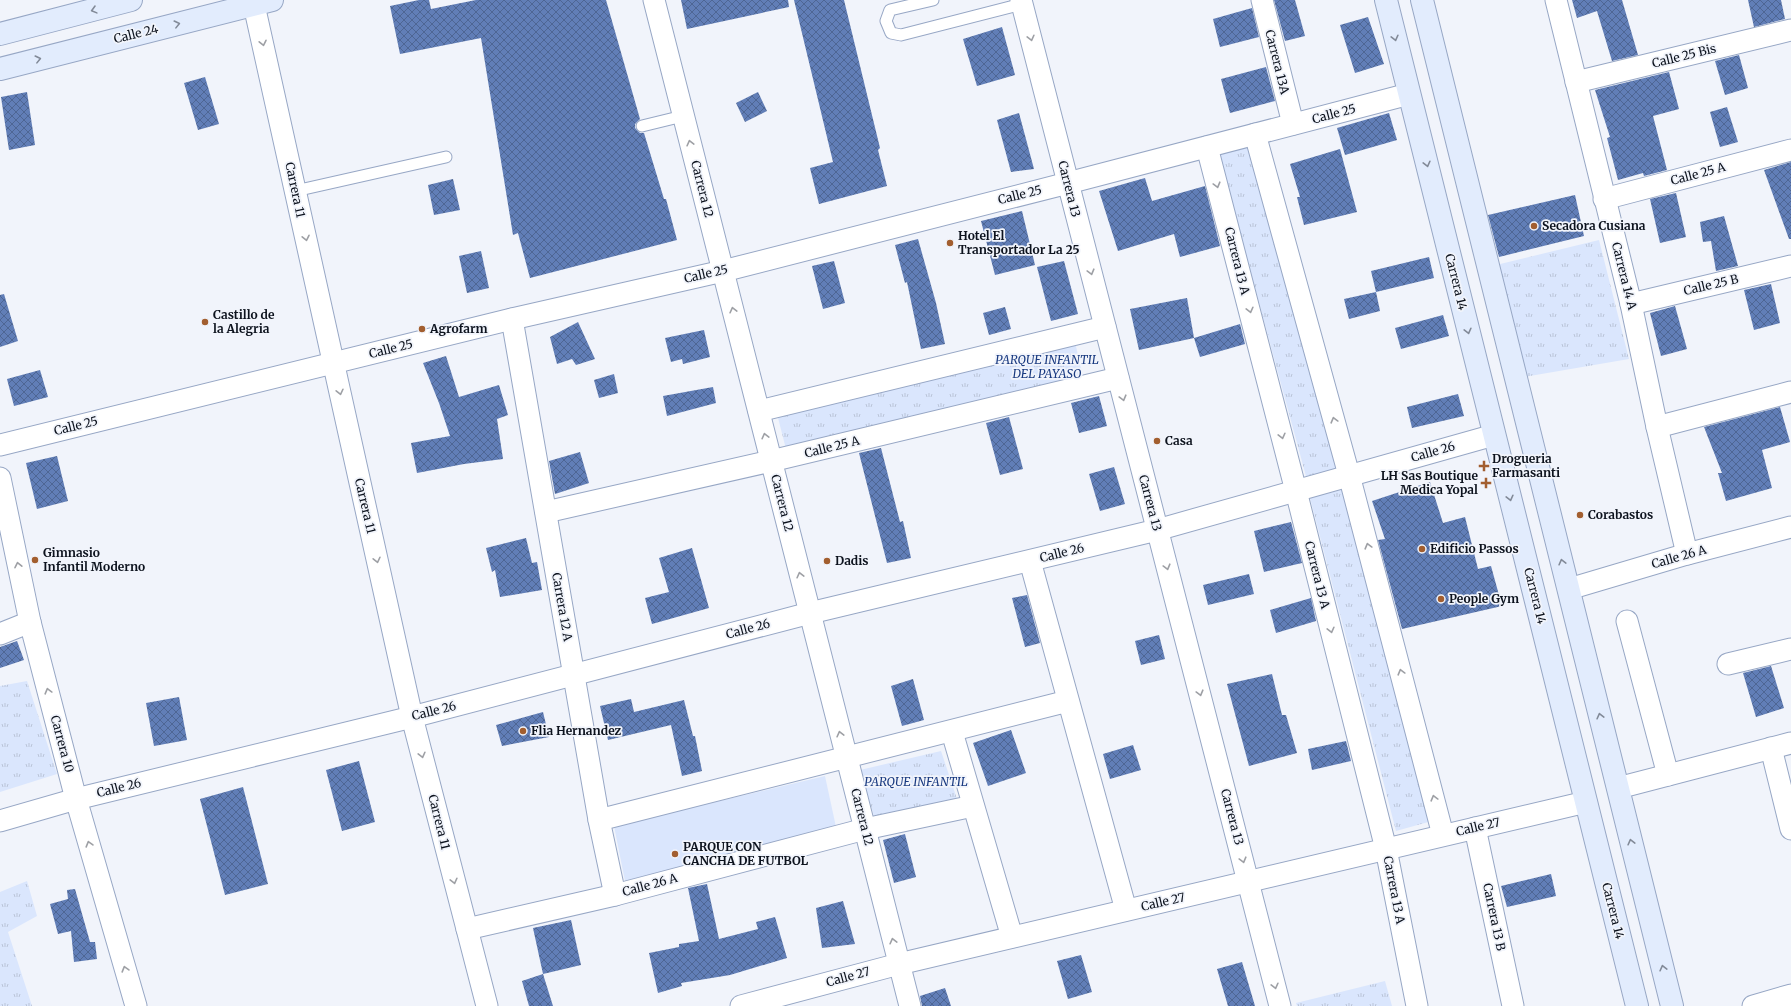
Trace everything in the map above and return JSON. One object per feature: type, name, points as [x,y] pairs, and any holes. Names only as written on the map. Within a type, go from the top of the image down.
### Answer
[{"type":"street","points":[[0,34],[131,0]]},
{"type":"street","name":"Carrera 12","points":[[654,0],[910,1006]]},
{"type":"street","name":"Carrera 13A","points":[[1262,0],[1293,124]]},
{"type":"street","name":"Carrera 14","points":[[1386,0],[1636,1006]]},
{"type":"street","points":[[1422,0],[1672,1006]]},
{"type":"street","name":"Carrera 14 A","points":[[1556,0],[1604,200],[1631,304],[1657,427],[1687,554]]},
{"type":"street","name":"Calle 24","points":[[0,69],[263,2]]},
{"type":"street","name":"Carrera 11","points":[[263,2],[295,191],[412,717],[487,1006]]},
{"type":"street","name":"Carrera 13","points":[[1021,2],[1280,1006]]},
{"type":"street","name":"Calle 25 Bis","points":[[1576,82],[1791,30]]},
{"type":"street","name":"Calle 25","points":[[0,445],[512,319],[723,271],[1409,94]]},
{"type":"street","points":[[1255,134],[1350,475],[1444,835]]},
{"type":"street","name":"Carrera 13 A","points":[[1207,147],[1296,491],[1386,849],[1417,1006]]},
{"type":"street","name":"Calle 25 A","points":[[1604,200],[1791,150]]},
{"type":"street","name":"Calle 25 B","points":[[1631,304],[1791,266]]},
{"type":"street","name":"Carrera 12 A","points":[[512,319],[599,820],[614,895]]},
{"type":"street","points":[[758,411],[1105,327]]},
{"type":"street","name":"Calle 25 A","points":[[546,512],[771,461],[1118,378]]},
{"type":"street","points":[[1657,427],[1791,392]]},
{"type":"street","name":"Calle 26","points":[[0,821],[76,798],[412,717],[810,613],[1157,530],[1494,435]]},
{"type":"street","name":"Carrera 10","points":[[0,478],[30,622],[76,798],[136,1006]]},
{"type":"street","name":"Calle 26 A","points":[[1569,589],[1687,554],[1791,527]]},
{"type":"street","points":[[1030,561],[1126,910]]},
{"type":"street","points":[[1627,621],[1668,775]]},
{"type":"street","points":[[0,634],[30,622]]},
{"type":"street","points":[[1728,664],[1791,648]]},
{"type":"street","points":[[599,820],[952,732],[1068,701]]},
{"type":"street","points":[[952,732],[1012,938]]},
{"type":"street","points":[[1618,788],[1781,746],[1791,829]]},
{"type":"street","name":"Calle 27","points":[[741,1006],[899,964],[1586,802]]},
{"type":"street","name":"Calle 26 A","points":[[467,929],[614,895],[865,829],[973,806]]},
{"type":"street","name":"Carrera 13 B","points":[[1475,828],[1513,1006]]},
{"type":"street","points":[[1753,1006],[1791,995]]},
{"type":"lane","points":[[933,0],[890,10],[886,21],[891,33],[901,35],[1021,2]]},
{"type":"lane","points":[[642,126],[684,116]]},
{"type":"lane","points":[[295,191],[446,157]]},
{"type":"green space","points":[[1252,142],[1343,469],[1307,480],[1218,151]]},
{"type":"green space","points":[[1599,240],[1629,359],[1524,377],[1496,265]]},
{"type":"green space","name":"PARQUE INFANTIL DEL PAYASO","points":[[1075,342],[1083,377],[786,449],[777,414]]},
{"type":"green space","points":[[1345,489],[1432,821],[1396,831],[1310,498]]},
{"type":"green space","points":[[27,681],[57,774],[0,792],[0,686]]},
{"type":"green space","name":"PARQUE INFANTIL","points":[[941,751],[957,799],[874,816],[860,770]]},
{"type":"green space","name":"PARQUE CON CANCHA DE FUTBOL","points":[[825,776],[836,827],[625,881],[614,826]]},
{"type":"green space","points":[[27,881],[37,916],[8,932],[32,1006],[0,1006],[0,892]]},
{"type":"green space","points":[[1385,981],[1392,1006],[1297,1006],[1296,1003]]},
{"type":"building","points":[[419,0],[429,0],[431,9],[476,0],[606,0],[640,119],[635,124],[635,128],[640,133],[644,133],[664,199],[666,199],[677,240],[530,278],[518,233],[513,235],[481,38],[400,54],[390,6]]},
{"type":"building","points":[[681,0],[788,0],[789,7],[687,29]]},
{"type":"building","points":[[794,0],[844,0],[880,148],[878,150],[887,186],[819,204],[810,168],[833,162]]},
{"type":"building","points":[[1274,0],[1295,0],[1305,36],[1285,41]]},
{"type":"building","points":[[1572,0],[1622,0],[1638,55],[1612,61],[1597,11],[1577,18]]},
{"type":"building","points":[[1748,0],[1781,0],[1785,19],[1754,27]]},
{"type":"building","points":[[1252,8],[1259,37],[1220,47],[1213,19]]},
{"type":"building","points":[[1368,17],[1384,64],[1355,73],[1340,25]]},
{"type":"building","points":[[1002,27],[1015,75],[977,86],[963,39]]},
{"type":"building","points":[[1739,55],[1748,88],[1725,95],[1715,61]]},
{"type":"building","points":[[1266,67],[1275,101],[1230,113],[1221,79]]},
{"type":"building","points":[[1669,72],[1679,109],[1653,116],[1667,170],[1644,176],[1643,173],[1618,180],[1607,138],[1610,137],[1595,90]]},
{"type":"building","points":[[205,77],[219,124],[198,130],[184,83]]},
{"type":"building","points":[[27,92],[35,145],[9,150],[1,97]]},
{"type":"building","points":[[758,92],[767,111],[745,122],[736,103]]},
{"type":"building","points":[[1727,107],[1738,142],[1720,147],[1710,112]]},
{"type":"building","points":[[1019,113],[1034,169],[1011,172],[997,120]]},
{"type":"building","points":[[1389,113],[1397,140],[1345,155],[1337,128]]},
{"type":"building","points":[[1340,149],[1357,212],[1304,225],[1297,197],[1300,197],[1290,164]]},
{"type":"building","points":[[1791,162],[1791,239],[1789,239],[1764,170]]},
{"type":"building","points":[[1145,178],[1152,201],[1205,186],[1220,246],[1180,257],[1174,234],[1118,251],[1099,191]]},
{"type":"building","points":[[453,179],[460,210],[434,215],[428,185]]},
{"type":"building","points":[[1676,193],[1686,237],[1660,243],[1650,199]]},
{"type":"building","name":"Secadora Cusiana","points":[[1575,195],[1584,236],[1499,257],[1488,215]]},
{"type":"building","points":[[1022,211],[1035,265],[995,275],[981,221]]},
{"type":"building","points":[[1724,216],[1738,266],[1716,271],[1711,241],[1703,242],[1700,222]]},
{"type":"building","points":[[918,239],[936,303],[945,344],[921,349],[907,282],[905,283],[895,245]]},
{"type":"building","points":[[481,251],[489,288],[467,293],[459,256]]},
{"type":"building","points":[[1429,257],[1434,278],[1376,292],[1371,271]]},
{"type":"building","points":[[834,261],[845,303],[823,309],[812,266]]},
{"type":"building","points":[[1064,261],[1078,314],[1051,321],[1037,267]]},
{"type":"building","points":[[1771,284],[1780,323],[1754,330],[1744,290]]},
{"type":"building","points":[[1376,292],[1380,311],[1349,319],[1344,299]]},
{"type":"building","points":[[4,294],[18,341],[0,347],[0,295]]},
{"type":"building","points":[[1187,298],[1194,338],[1139,350],[1130,309]]},
{"type":"building","points":[[1675,306],[1687,349],[1661,356],[1650,313]]},
{"type":"building","points":[[1005,307],[1011,329],[989,335],[983,313]]},
{"type":"building","points":[[1443,315],[1449,336],[1401,349],[1395,328]]},
{"type":"building","points":[[578,322],[595,359],[576,365],[572,359],[557,364],[550,337]]},
{"type":"building","points":[[1240,324],[1245,344],[1200,357],[1194,338]]},
{"type":"building","points":[[704,330],[710,357],[683,364],[682,359],[671,362],[665,338]]},
{"type":"building","points":[[446,356],[459,397],[499,385],[508,415],[497,419],[503,459],[464,464],[417,473],[411,443],[450,436],[423,363]]},
{"type":"building","points":[[40,370],[48,397],[14,406],[7,379]]},
{"type":"building","points":[[614,374],[618,393],[599,398],[594,380]]},
{"type":"building","points":[[713,387],[716,403],[667,416],[663,396]]},
{"type":"building","points":[[1458,394],[1464,416],[1412,428],[1407,407]]},
{"type":"building","points":[[1099,396],[1107,426],[1079,433],[1071,403]]},
{"type":"building","points":[[1780,407],[1790,442],[1762,450],[1772,488],[1726,501],[1718,473],[1722,473],[1704,427]]},
{"type":"building","points":[[1009,417],[1023,469],[1000,475],[986,423]]},
{"type":"building","points":[[881,448],[900,522],[903,521],[911,558],[887,563],[859,453]]},
{"type":"building","points":[[580,452],[589,483],[555,494],[549,461]]},
{"type":"building","points":[[57,456],[68,501],[37,509],[26,463]]},
{"type":"building","points":[[1114,467],[1125,504],[1100,511],[1089,474]]},
{"type":"building","points":[[1430,482],[1443,523],[1465,517],[1478,569],[1491,566],[1502,606],[1402,629],[1378,540],[1385,539],[1372,501]]},
{"type":"building","points":[[1291,522],[1302,563],[1264,572],[1254,531]]},
{"type":"building","points":[[526,538],[532,563],[537,562],[542,590],[500,597],[495,570],[492,572],[486,548]]},
{"type":"building","points":[[692,548],[709,608],[652,624],[645,598],[669,592],[659,558]]},
{"type":"building","points":[[1249,574],[1254,594],[1208,605],[1203,585]]},
{"type":"building","points":[[1027,595],[1040,643],[1025,647],[1012,598]]},
{"type":"building","points":[[1311,598],[1316,621],[1276,633],[1270,610]]},
{"type":"building","points":[[1159,635],[1165,659],[1141,665],[1135,641]]},
{"type":"building","points":[[17,641],[24,660],[0,668],[0,647]]},
{"type":"building","points":[[1771,666],[1784,708],[1756,717],[1743,673]]},
{"type":"building","points":[[1272,674],[1282,715],[1286,715],[1297,753],[1249,766],[1227,684]]},
{"type":"building","points":[[913,679],[924,720],[902,726],[891,686]]},
{"type":"building","points":[[179,697],[187,740],[154,746],[146,703]]},
{"type":"building","points":[[631,699],[634,712],[684,700],[693,736],[695,736],[702,771],[682,776],[671,725],[608,740],[600,706]]},
{"type":"building","name":"Flia Hernandez","points":[[543,712],[549,737],[502,746],[496,725]]},
{"type":"building","points":[[1011,730],[1026,773],[988,786],[973,743]]},
{"type":"building","points":[[1346,741],[1351,761],[1312,770],[1308,749]]},
{"type":"building","points":[[1133,745],[1141,770],[1110,779],[1103,754]]},
{"type":"building","points":[[359,761],[375,822],[342,831],[326,770]]},
{"type":"building","points":[[243,787],[268,884],[225,895],[200,799]]},
{"type":"building","points":[[905,834],[916,877],[894,883],[883,840]]},
{"type":"building","points":[[1551,874],[1556,896],[1507,907],[1501,886]]},
{"type":"building","points":[[707,884],[719,939],[758,929],[756,922],[775,917],[787,958],[730,975],[681,983],[682,986],[658,993],[649,953],[679,947],[679,944],[699,941],[688,888]]},
{"type":"building","points":[[75,889],[90,942],[95,942],[97,959],[74,962],[71,931],[58,934],[50,904],[68,899],[67,890]]},
{"type":"building","points":[[843,901],[855,944],[822,948],[816,908]]},
{"type":"building","points":[[571,920],[581,965],[543,974],[533,928]]},
{"type":"building","points":[[1081,955],[1092,992],[1068,999],[1057,961]]},
{"type":"building","points":[[1242,962],[1255,1006],[1228,1006],[1217,969]]},
{"type":"building","points":[[543,974],[553,1006],[529,1006],[522,981]]},
{"type":"building","points":[[945,988],[951,1006],[922,1006],[920,996]]},
{"type":"place","name":"Secadora Cusiana","points":[[1534,226]]},
{"type":"place","name":"Hotel El Transportador La 25","points":[[950,243]]},
{"type":"place","name":"Castillo de la Alegria","points":[[205,322]]},
{"type":"place","name":"Agrofarm","points":[[422,329]]},
{"type":"place","name":"Casa","points":[[1157,441]]},
{"type":"place","name":"Drogueria Farmasanti","points":[[1484,466]]},
{"type":"place","name":"LH Sas Boutique Medica Yopal","points":[[1486,483]]},
{"type":"place","name":"Corabastos","points":[[1580,515]]},
{"type":"place","name":"Edificio Passos","points":[[1422,549]]},
{"type":"place","name":"Gimnasio Infantil Moderno","points":[[35,560]]},
{"type":"place","name":"Dadis","points":[[827,561]]},
{"type":"place","name":"People Gym","points":[[1441,599]]},
{"type":"place","name":"Flia Hernandez","points":[[523,731]]},
{"type":"place","name":"PARQUE CON CANCHA DE FUTBOL","points":[[675,854]]}]
